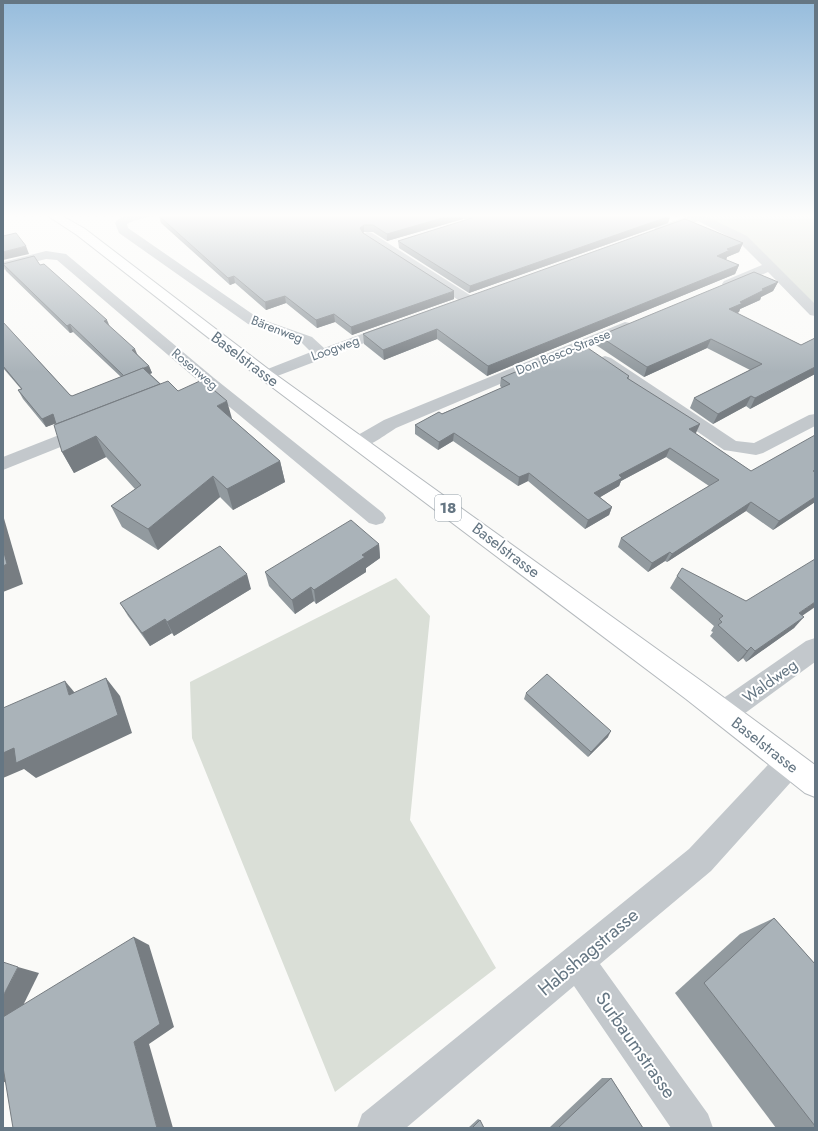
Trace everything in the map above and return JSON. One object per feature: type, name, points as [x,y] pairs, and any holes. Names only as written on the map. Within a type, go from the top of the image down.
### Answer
[{"type":"main road","name":"Baselstrasse","points":[[126,267],[266,375],[357,443],[472,525],[724,713],[815,783]]},
{"type":"street","name":"Rosenweg","points":[[72,267],[201,384],[376,518]]},
{"type":"street","name":"Bärenweg","points":[[175,267],[253,321],[307,340],[321,353]]},
{"type":"street","points":[[416,267],[468,300]]},
{"type":"street","points":[[713,290],[769,267]]},
{"type":"street","points":[[772,267],[815,312]]},
{"type":"street","points":[[453,305],[483,294]]},
{"type":"street","name":"Don Bosco-Strasse","points":[[357,443],[390,424],[640,320]]},
{"type":"street","name":"Loogweg","points":[[266,375],[321,353],[402,324]]},
{"type":"street","points":[[581,344],[731,446],[756,449],[815,419]]},
{"type":"street","points":[[3,464],[102,424]]},
{"type":"street","name":"Waldweg","points":[[724,713],[815,648]]},
{"type":"street","name":"Habshagstrasse","points":[[376,1128],[700,860],[789,763]]},
{"type":"street","name":"Surbaumstrasse","points":[[577,962],[694,1128]]},
{"type":"shaded area","points":[[770,267],[815,267],[815,312]]},
{"type":"shaded area","points":[[396,578],[430,616],[410,820],[496,968],[335,1092],[192,738],[190,682]]},
{"type":"building","points":[[6,267],[47,267],[107,320],[104,321],[135,349],[132,350],[149,366],[124,376],[70,324],[67,326]]},
{"type":"building","points":[[216,267],[416,267],[454,291],[351,327],[334,314],[316,320],[285,296],[265,302],[234,276],[228,278]]},
{"type":"building","points":[[439,267],[525,267],[470,286]]},
{"type":"building","points":[[551,267],[735,267],[488,366],[437,329],[383,350],[363,334]]},
{"type":"building","points":[[754,272],[778,282],[762,289],[764,290],[740,302],[743,303],[729,309],[801,345],[815,338],[815,367],[755,398],[751,396],[718,414],[694,398],[762,364],[711,339],[647,367],[599,336]]},
{"type":"building","points":[[3,322],[72,396],[143,368],[160,384],[56,424],[53,414],[42,419],[18,390],[22,389],[3,366]]},
{"type":"building","points":[[582,344],[629,376],[627,378],[700,424],[689,429],[751,471],[815,435],[815,470],[813,471],[815,472],[815,497],[779,521],[751,502],[672,554],[670,552],[652,563],[621,538],[719,480],[670,448],[619,475],[622,478],[594,493],[612,507],[588,520],[529,473],[519,477],[454,433],[439,442],[415,425],[439,412],[442,414],[510,384],[501,378]]},
{"type":"building","points":[[202,380],[227,401],[217,406],[280,461],[227,489],[213,476],[148,529],[111,506],[141,485],[96,436],[62,452],[54,425],[168,381],[178,391]]},
{"type":"building","points":[[351,520],[379,544],[362,555],[365,557],[314,590],[311,587],[292,600],[265,572]]},
{"type":"building","points":[[220,546],[247,574],[167,622],[165,619],[142,633],[120,603]]},
{"type":"building","points":[[3,549],[7,564],[3,566]]},
{"type":"building","points":[[815,559],[815,602],[799,613],[804,617],[755,651],[751,647],[747,651],[718,625],[722,622],[719,619],[723,616],[677,576],[682,568],[746,601]]},
{"type":"building","points":[[547,674],[611,731],[591,752],[526,693]]},
{"type":"building","points":[[106,678],[118,715],[16,763],[14,748],[3,753],[3,708],[65,681],[69,695]]},
{"type":"building","points":[[774,918],[815,964],[815,1126],[704,983]]},
{"type":"building","points":[[134,937],[160,1024],[134,1042],[157,1128],[13,1128],[3,1067],[3,1017]]},
{"type":"building","points":[[3,962],[18,967],[3,996]]},
{"type":"building","points":[[611,1078],[643,1128],[558,1128]]},
{"type":"building","points":[[480,1120],[484,1128],[472,1128]]}]
